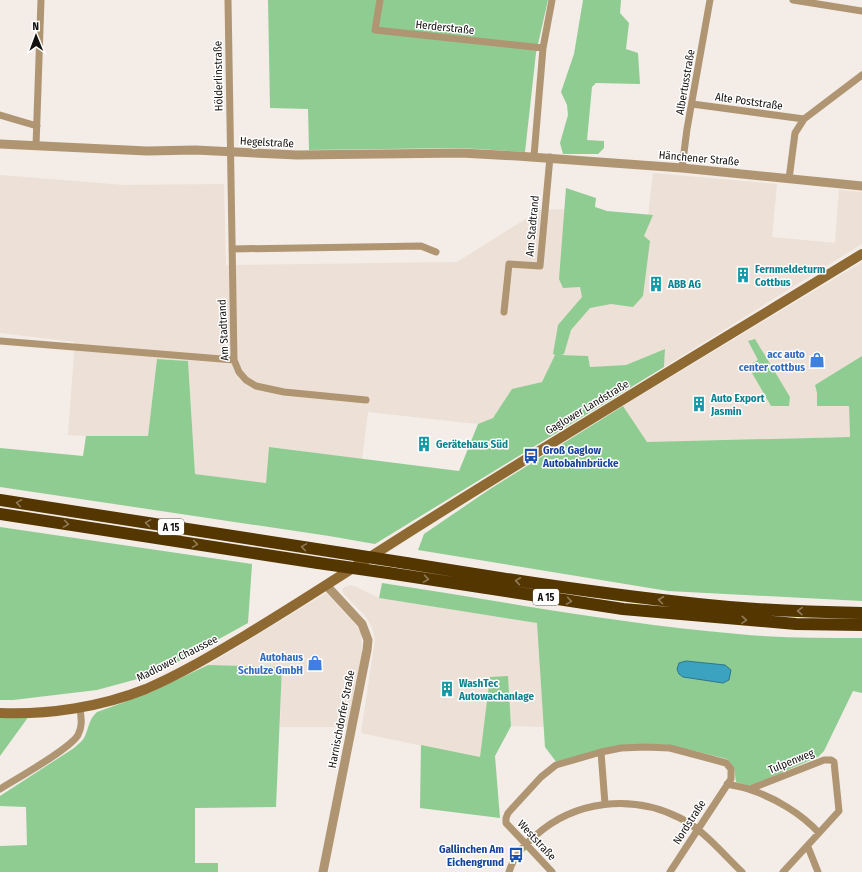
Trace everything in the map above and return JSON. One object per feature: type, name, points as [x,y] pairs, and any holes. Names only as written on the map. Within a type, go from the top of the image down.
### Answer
[{"type":"highway","name":"A 15","points":[[0,500],[515,581],[693,604],[790,611],[862,612]]},
{"type":"highway","name":"A 15","points":[[0,514],[623,609],[796,624],[862,625]]},
{"type":"main road","name":"Gaglower Landstraße","points":[[326,585],[540,450],[862,254]]},
{"type":"main road","name":"Madlower Chaussee","points":[[0,713],[60,711],[80,708],[145,689],[171,677],[219,651],[326,585]]},
{"type":"street","points":[[36,146],[41,0]]},
{"type":"street","name":"Hölderlinstraße","points":[[228,0],[230,152]]},
{"type":"street","name":"Herderstraße","points":[[380,0],[375,30],[543,48]]},
{"type":"street","points":[[534,156],[543,48],[552,0]]},
{"type":"street","name":"Albertusstraße","points":[[682,168],[710,0]]},
{"type":"street","points":[[793,0],[862,11]]},
{"type":"street","points":[[790,179],[795,133],[804,119],[862,75]]},
{"type":"street","name":"Alte Poststraße","points":[[692,104],[804,119]]},
{"type":"street","points":[[0,115],[37,126]]},
{"type":"street","name":"Hegelstraße","points":[[0,144],[147,151],[195,150],[297,155],[461,153],[534,156]]},
{"type":"street","name":"Am Stadtrand","points":[[230,152],[234,360],[239,372],[246,380],[256,386],[284,392],[366,400]]},
{"type":"street","name":"Hänchener Straße","points":[[534,156],[682,168],[862,186]]},
{"type":"street","name":"Am Stadtrand","points":[[504,312],[509,264],[540,266],[550,158]]},
{"type":"street","points":[[232,249],[421,246],[436,252]]},
{"type":"street","points":[[0,342],[234,360]]},
{"type":"street","name":"Harnischdorfer Straße","points":[[323,872],[368,640],[365,630],[358,618],[326,585]]},
{"type":"street","points":[[0,789],[73,742],[81,728],[82,719],[80,708]]},
{"type":"street","points":[[604,804],[601,752],[621,748],[670,748],[726,763],[731,769],[731,779],[727,784],[750,789],[768,797],[803,818],[819,833]]},
{"type":"street","name":"Weststraße","points":[[552,872],[506,823],[508,812],[541,777],[556,765],[601,752]]},
{"type":"street","name":"Tulpenweg","points":[[750,789],[824,760],[832,760],[834,762],[839,811],[808,847],[783,872]]},
{"type":"street","name":"Nordstraße","points":[[670,872],[727,784]]},
{"type":"street","points":[[509,872],[516,855],[543,829],[566,815],[586,808],[604,804],[622,803],[651,808],[680,818],[698,829],[742,872]]},
{"type":"street","points":[[808,847],[818,872]]},
{"type":"shaded area","points":[[653,173],[777,184],[772,237],[835,243],[839,190],[862,192],[862,244],[664,367],[665,349],[626,365],[590,367],[588,356],[556,355],[542,382],[513,389],[493,418],[478,424],[368,412],[362,459],[270,447],[266,483],[195,474],[188,361],[157,359],[148,436],[68,435],[75,342],[0,333],[0,175],[124,185],[224,184],[226,265],[236,265],[457,262],[540,210],[566,209],[648,217]]},
{"type":"shaded area","points":[[862,262],[862,356],[815,385],[818,406],[849,406],[850,437],[647,443],[623,406]]},
{"type":"shaded area","points":[[352,585],[379,598],[538,623],[545,727],[511,726],[508,677],[491,677],[480,758],[361,733],[375,639],[372,627],[366,617],[343,593],[342,589],[346,586]]},
{"type":"shaded area","points":[[326,593],[357,626],[361,633],[362,652],[347,727],[280,727],[282,667],[208,665]]},
{"type":"green space","points":[[268,0],[548,0],[536,53],[525,152],[460,148],[309,150],[308,109],[270,108]]},
{"type":"green space","points":[[583,0],[621,0],[620,13],[629,23],[626,49],[638,53],[640,84],[596,83],[592,87],[587,140],[604,141],[604,148],[598,154],[563,154],[560,143],[568,115],[567,105],[561,92],[574,54]]},
{"type":"green space","points":[[566,188],[596,198],[595,207],[607,211],[653,215],[644,236],[650,241],[643,296],[633,307],[611,304],[590,308],[571,330],[564,354],[561,355],[588,356],[590,367],[626,365],[665,349],[664,367],[375,544],[0,487],[0,448],[83,456],[86,436],[148,436],[157,359],[188,361],[195,474],[266,483],[269,447],[459,471],[478,424],[493,418],[512,389],[542,382],[555,355],[553,354],[558,325],[582,297],[580,287],[563,288],[559,279]]},
{"type":"green space","points":[[755,339],[790,397],[789,406],[771,406],[748,366],[758,360],[748,341]]},
{"type":"green space","points":[[862,356],[862,601],[668,591],[418,550],[424,534],[490,489],[623,406],[647,442],[850,437],[849,406],[817,406],[817,393],[815,385]]},
{"type":"green space","points":[[0,527],[252,564],[248,623],[163,670],[141,678],[97,690],[13,700],[0,700]]},
{"type":"green space","points":[[382,583],[560,612],[693,630],[769,636],[862,638],[862,693],[853,691],[824,751],[818,757],[750,786],[736,782],[734,768],[727,759],[670,745],[645,744],[557,763],[545,747],[537,623],[379,598]]},
{"type":"green space","points":[[208,665],[282,667],[276,807],[195,808],[195,863],[218,863],[218,872],[0,872],[0,846],[27,845],[26,807],[0,806],[0,796],[74,748],[84,738],[91,720],[97,712],[147,694]]},
{"type":"green space","points":[[508,676],[511,726],[495,756],[500,818],[420,808],[421,745],[480,757],[490,677]]},
{"type":"green space","points":[[0,716],[29,716],[0,756]]},
{"type":"water","points":[[686,661],[725,665],[731,670],[729,680],[723,683],[683,677],[679,674],[677,669],[679,663]]},
{"type":"place","name":"Fernmeldeturm Cottbus","points":[[743,275]]},
{"type":"place","name":"ABB AG","points":[[656,284]]},
{"type":"place","name":"acc auto center cottbus","points":[[817,360]]},
{"type":"place","name":"Auto Export Jasmin","points":[[699,404]]},
{"type":"place","name":"Gerätehaus Süd","points":[[424,444]]},
{"type":"place","name":"Groß Gaglow Autobahnbrücke","points":[[531,456]]},
{"type":"place","name":"Autohaus Schulze GmbH","points":[[315,663]]},
{"type":"place","name":"WashTec Autowachanlage","points":[[447,689]]},
{"type":"place","name":"Gallinchen Am Eichengrund","points":[[516,855]]}]
